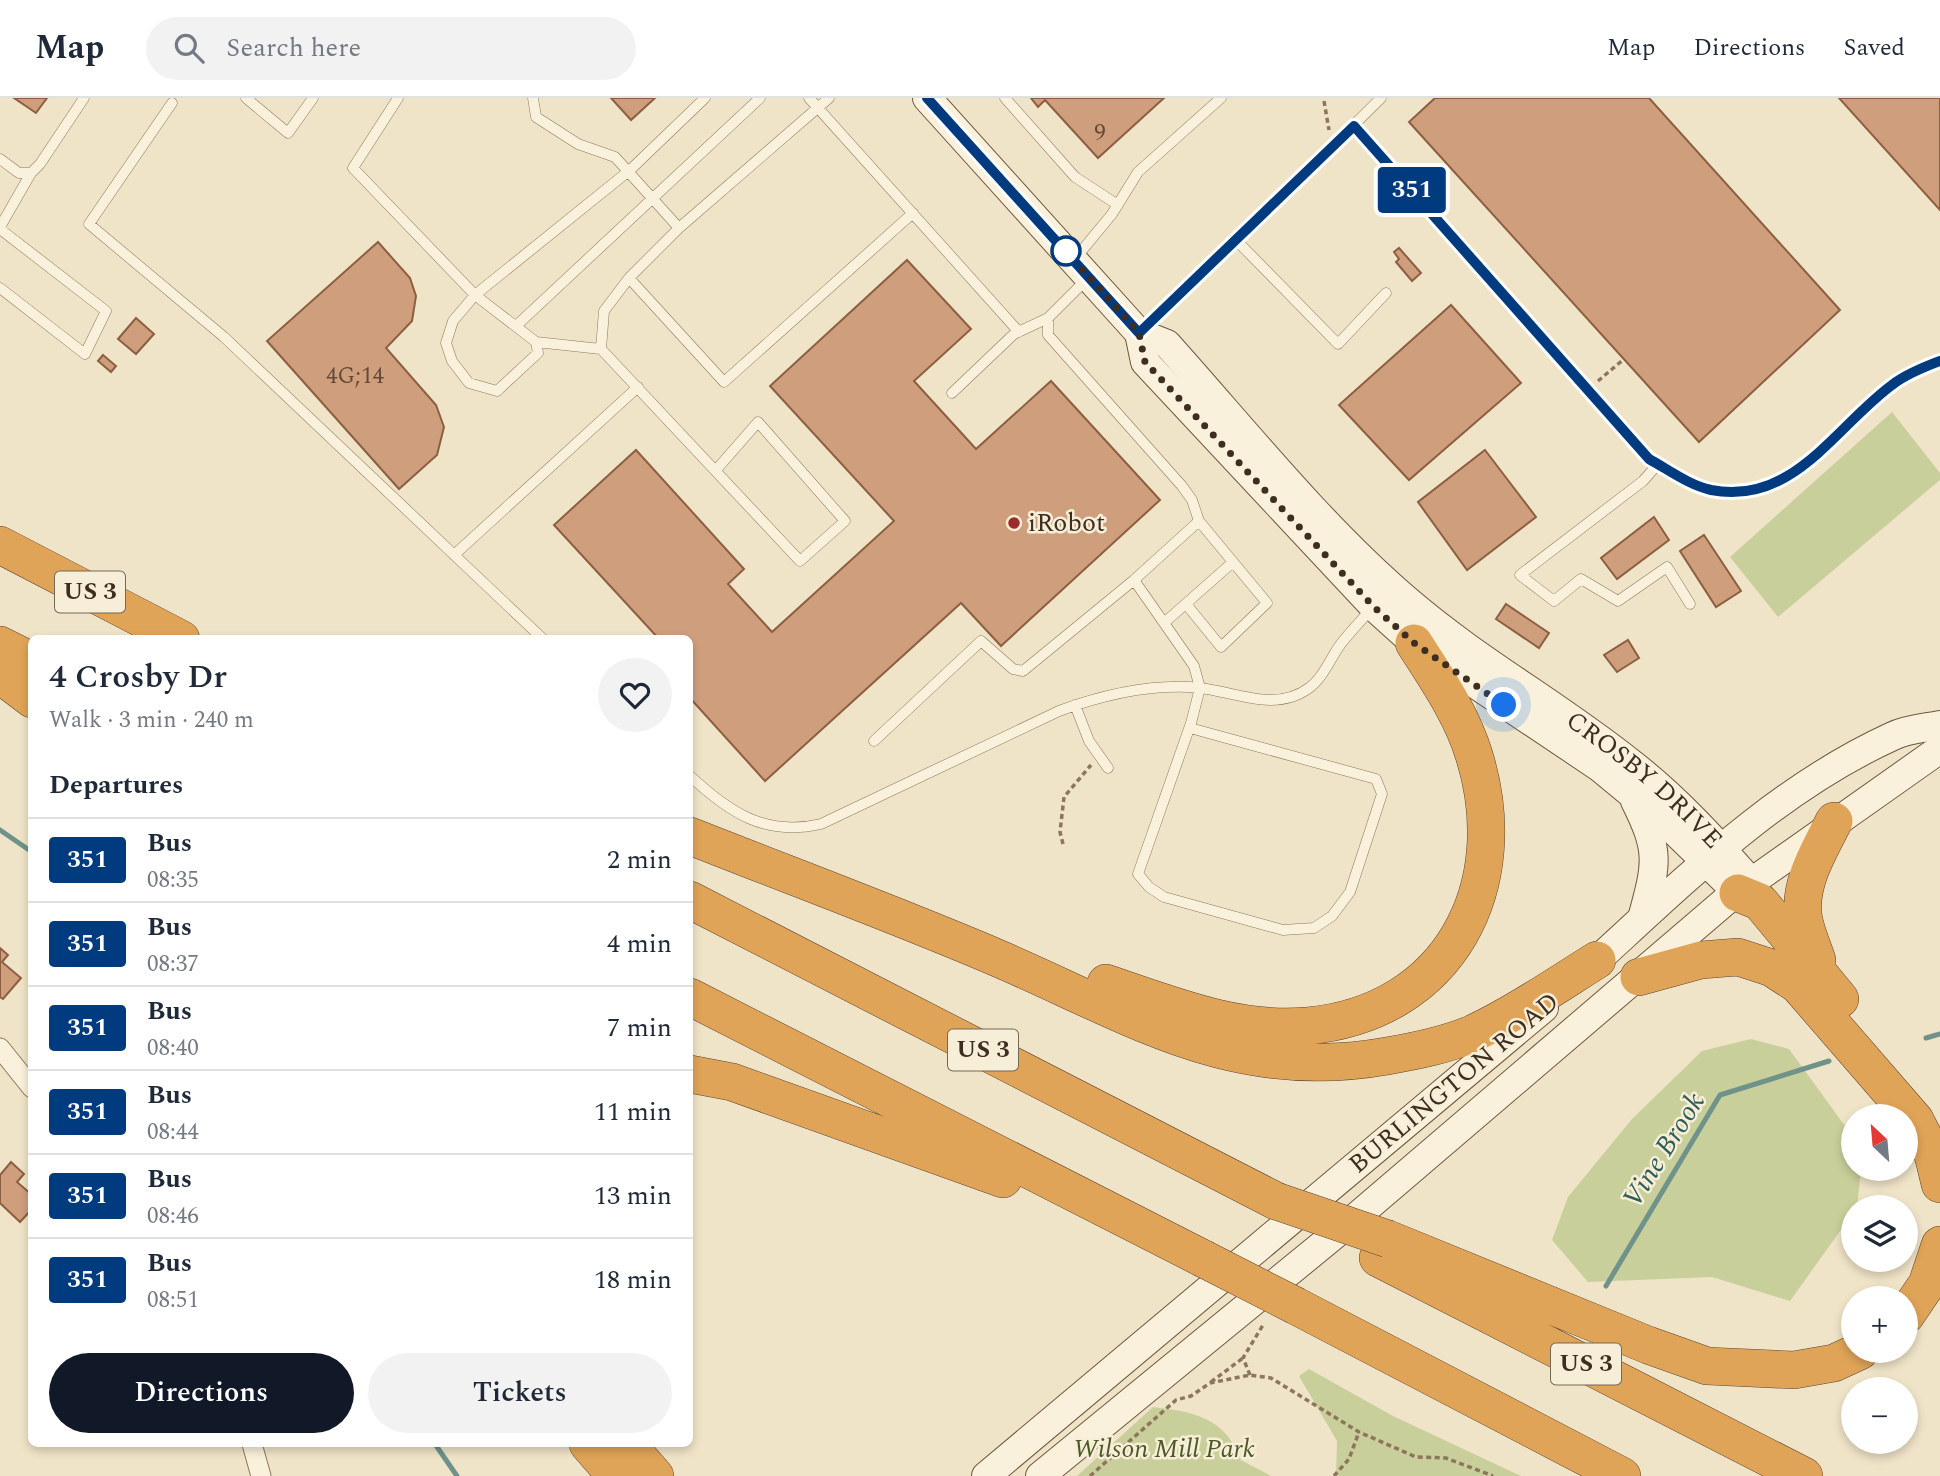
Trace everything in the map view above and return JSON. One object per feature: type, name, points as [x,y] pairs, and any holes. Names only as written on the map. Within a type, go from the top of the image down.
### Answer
[{"type":"highway","name":"US 3","points":[[0,545],[173,635]]},
{"type":"highway","points":[[122,608],[192,635]]},
{"type":"highway","points":[[995,957],[1041,961],[1180,1009],[1259,1026],[1306,1026],[1341,1021],[1374,1011],[1402,998],[1429,976],[1450,951],[1467,922],[1480,888],[1487,842],[1484,796],[1474,755],[1451,703],[1414,643]]},
{"type":"highway","points":[[0,645],[28,659]]},
{"type":"highway","points":[[0,675],[28,696]]},
{"type":"highway","points":[[1822,978],[1803,915],[1803,893],[1815,859],[1834,821]]},
{"type":"highway","points":[[693,837],[995,957],[1189,1043],[1241,1057],[1306,1064],[1367,1060],[1416,1051],[1473,1033],[1597,960]]},
{"type":"highway","points":[[1750,892],[1940,1117]]},
{"type":"highway","name":"US 3","points":[[693,902],[1276,1200],[1378,1245],[1804,1476]]},
{"type":"highway","points":[[1639,977],[1701,960],[1738,957],[1772,968],[1798,985],[1915,1120],[1933,1155],[1940,1184]]},
{"type":"highway","points":[[693,999],[1296,1306],[1622,1476]]},
{"type":"highway","points":[[693,1075],[745,1087],[1158,1236]]},
{"type":"highway","points":[[1378,1245],[1707,1366],[1794,1370],[1841,1360]]},
{"type":"highway","points":[[1918,1297],[1927,1284],[1940,1245]]},
{"type":"highway","points":[[591,1447],[616,1476]]},
{"type":"highway","points":[[630,1447],[654,1476]]},
{"type":"main road","name":"CROSBY DRIVE","points":[[927,98],[1139,333],[1145,362],[1382,596],[1414,643],[1599,766],[1634,799],[1712,855]]},
{"type":"main road","name":"CROSBY DRIVE","points":[[1382,596],[1455,638],[1634,765],[1712,855],[1750,892]]},
{"type":"main road","name":"BURLINGTON ROAD","points":[[986,1476],[1597,960],[1643,915],[1712,855],[1820,776],[1896,734],[1940,725]]},
{"type":"main road","name":"BURLINGTON ROAD","points":[[1040,1476],[1349,1223],[1639,977],[1750,892],[1834,821],[1940,749]]},
{"type":"main road","points":[[1634,799],[1650,831],[1656,858],[1643,915]]},
{"type":"street","points":[[0,1048],[28,1083]]},
{"type":"street","points":[[253,1447],[261,1476]]},
{"type":"lane","points":[[0,288],[85,354],[106,311],[0,228],[31,173],[40,164],[84,98]]},
{"type":"lane","points":[[246,98],[288,133],[313,98]]},
{"type":"lane","points":[[398,98],[353,168],[475,295],[537,342],[601,349],[800,561],[845,521],[758,422],[716,470]]},
{"type":"lane","points":[[533,98],[537,117],[578,144],[615,157],[678,228]]},
{"type":"lane","points":[[537,342],[538,353],[497,391],[469,383],[452,361],[446,343],[453,321],[475,295],[629,170],[705,98]]},
{"type":"lane","points":[[516,326],[760,98]]},
{"type":"lane","points":[[809,98],[1019,332]]},
{"type":"lane","points":[[601,349],[604,311],[629,278],[678,228],[829,98]]},
{"type":"lane","points":[[1005,98],[1075,177],[1118,205]]},
{"type":"lane","points":[[952,393],[1019,332],[1048,318],[1082,269],[1138,172],[1222,98]]},
{"type":"lane","points":[[1139,333],[1237,242],[1381,98]]},
{"type":"lane","points":[[172,103],[89,224],[224,338],[539,635]]},
{"type":"lane","points":[[1354,126],[1649,459],[1710,489],[1750,493],[1769,488],[1825,447],[1894,383],[1940,361]]},
{"type":"lane","points":[[0,159],[19,173],[31,173]]},
{"type":"lane","points":[[629,278],[724,382],[913,214]]},
{"type":"lane","points":[[1237,242],[1338,344],[1386,293]]},
{"type":"lane","points":[[1048,318],[1048,335],[1182,486],[1192,500],[1199,522],[1267,603],[1221,647],[1186,604]]},
{"type":"lane","points":[[454,555],[638,387]]},
{"type":"lane","points":[[1658,464],[1643,481],[1520,575],[1554,601],[1581,579],[1618,601],[1667,567],[1690,604]]},
{"type":"lane","points":[[874,741],[981,641],[1013,669],[1023,671],[1135,580],[1199,522]]},
{"type":"lane","points":[[1164,623],[1233,562]]},
{"type":"lane","points":[[1135,580],[1194,666],[1200,688],[1190,728],[1138,874],[1149,887],[1164,897],[1283,930],[1314,929],[1332,916],[1350,892],[1382,794],[1376,779],[1190,728]]},
{"type":"lane","points":[[693,779],[720,805],[750,820],[786,828],[821,824],[1074,705],[1138,688],[1200,688],[1265,701],[1294,695],[1308,689],[1319,678],[1341,645],[1382,596]]},
{"type":"lane","points":[[1074,705],[1089,741],[1108,768]]},
{"type":"path","points":[[1324,101],[1329,131]]},
{"type":"path","points":[[1587,391],[1624,359]]},
{"type":"path","points":[[1063,844],[1064,797],[1098,755]]},
{"type":"path","points":[[1090,1476],[1176,1400],[1191,1396],[1243,1358],[1262,1326]]},
{"type":"path","points":[[1243,1358],[1250,1375]]},
{"type":"path","points":[[1210,1383],[1250,1375],[1271,1378],[1359,1432],[1416,1457],[1446,1458],[1493,1476]]},
{"type":"path","points":[[1334,1476],[1349,1459],[1359,1432]]},
{"type":"green space","points":[[1892,412],[1940,473],[1940,480],[1778,617],[1730,557]]},
{"type":"green space","points":[[1751,1039],[1789,1049],[1841,1120],[1841,1181],[1860,1181],[1858,1195],[1841,1195],[1841,1230],[1790,1301],[1712,1277],[1588,1282],[1552,1240],[1568,1197],[1632,1119],[1702,1051]]},
{"type":"green space","points":[[1309,1369],[1393,1416],[1521,1476],[1336,1476],[1337,1441],[1299,1376]]},
{"type":"green space","name":"Wilson Mill Park","points":[[1153,1407],[1182,1411],[1206,1419],[1226,1434],[1241,1460],[1271,1476],[1077,1476]]},
{"type":"building","points":[[14,98],[47,98],[36,113]]},
{"type":"building","points":[[611,98],[655,98],[631,120]]},
{"type":"building","points":[[1031,98],[1164,98],[1098,158],[1045,100],[1038,107]]},
{"type":"building","points":[[1435,98],[1649,98],[1840,310],[1699,442],[1409,122]]},
{"type":"building","points":[[1839,98],[1940,98],[1940,210]]},
{"type":"building","points":[[378,242],[410,278],[416,296],[412,321],[386,348],[436,405],[444,427],[437,455],[399,489],[267,341]]},
{"type":"building","points":[[1399,248],[1421,273],[1412,281],[1396,262],[1399,259],[1394,252]]},
{"type":"building","name":"iRobot","points":[[907,260],[971,329],[914,381],[976,449],[1051,381],[1160,500],[1001,646],[961,603],[765,781],[693,701],[693,635],[655,635],[554,525],[636,450],[744,569],[728,584],[772,632],[894,521],[770,386]]},
{"type":"building","points":[[1451,305],[1521,383],[1409,480],[1339,405]]},
{"type":"building","points":[[136,318],[154,334],[136,354],[118,339]]},
{"type":"building","points":[[103,355],[116,366],[111,372],[98,361]]},
{"type":"building","points":[[1485,450],[1536,517],[1467,570],[1418,502]]},
{"type":"building","points":[[1654,517],[1669,540],[1617,579],[1601,558]]},
{"type":"building","points":[[1704,535],[1741,591],[1716,607],[1680,551]]},
{"type":"building","points":[[1506,604],[1549,633],[1539,648],[1496,619]]},
{"type":"building","points":[[1628,640],[1639,658],[1617,672],[1604,655]]},
{"type":"building","points":[[0,948],[8,955],[2,962],[21,978],[3,999],[0,997]]},
{"type":"building","points":[[11,1162],[24,1174],[17,1182],[28,1192],[28,1213],[20,1222],[0,1203],[0,1175]]},
{"type":"waterway","name":"Vine Brook","points":[[0,830],[28,849]]},
{"type":"waterway","name":"Vine Brook","points":[[1926,1038],[1940,1034]]},
{"type":"waterway","name":"Vine Brook","points":[[1606,1286],[1720,1095],[1829,1061]]},
{"type":"waterway","name":"Vine Brook","points":[[437,1447],[457,1476]]},
{"type":"bus line","name":"351","points":[[927,98],[1139,333],[1237,242],[1354,126],[1649,459],[1687,481],[1710,489],[1750,493],[1769,488],[1825,447],[1894,383],[1940,361]]},
{"type":"place","name":"iRobot","points":[[1014,523]]},
{"type":"route","points":[[1066,251],[1139,333],[1145,362],[1374,607],[1414,643],[1504,705]]}]
